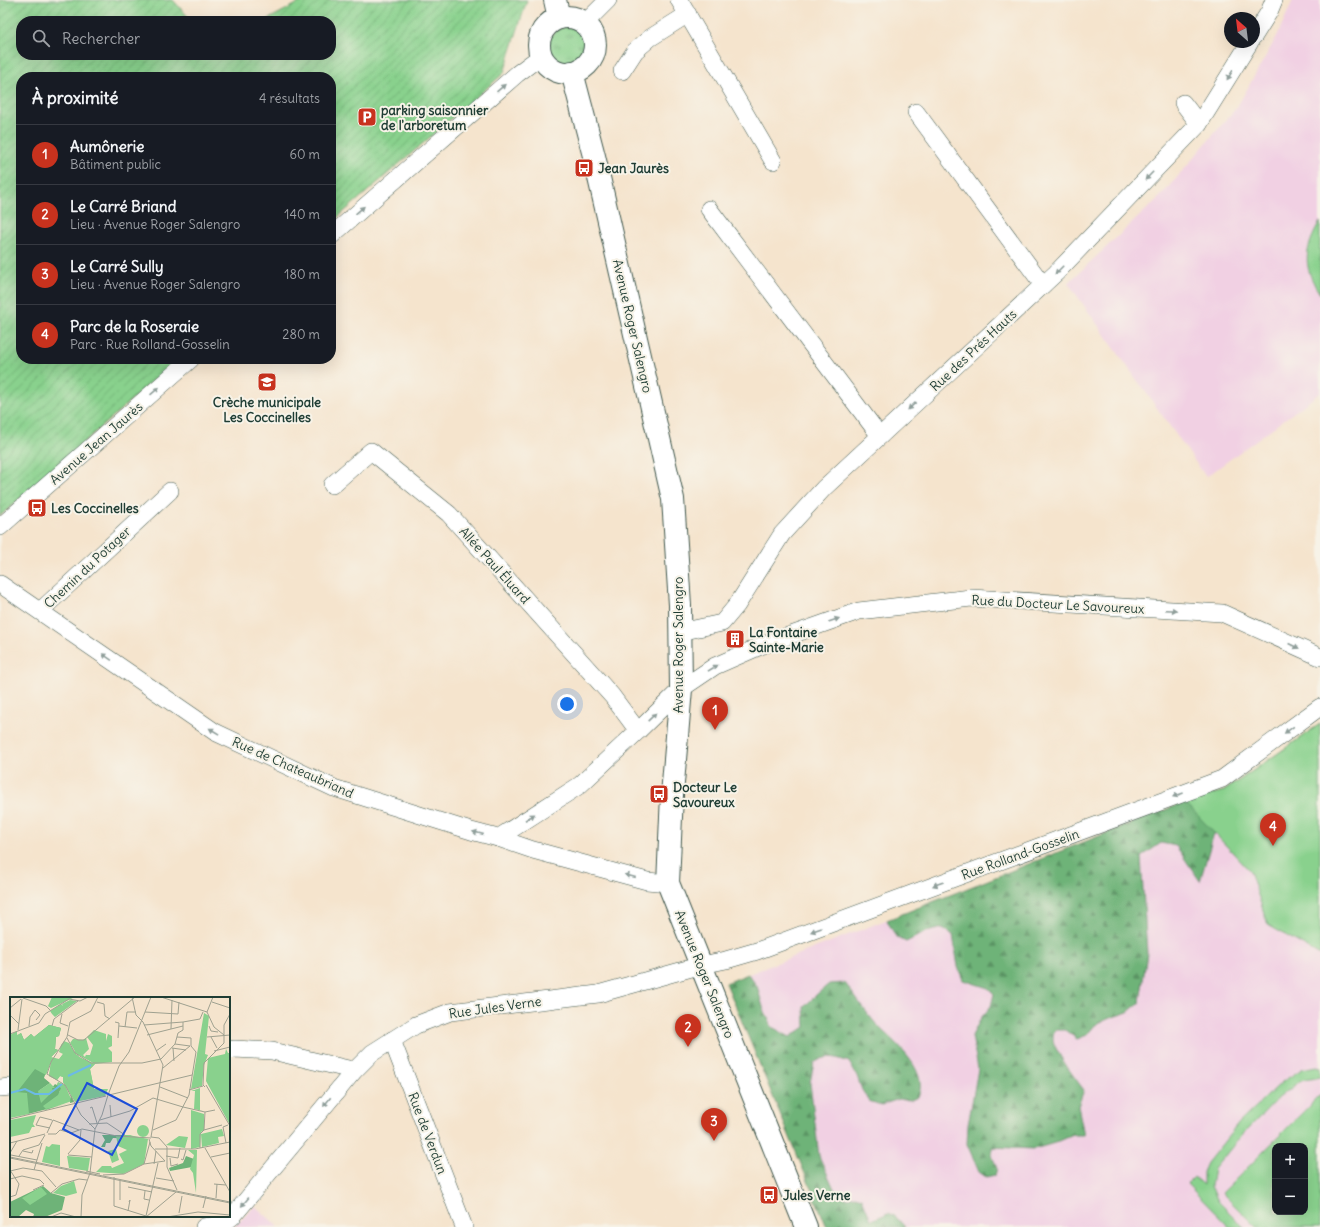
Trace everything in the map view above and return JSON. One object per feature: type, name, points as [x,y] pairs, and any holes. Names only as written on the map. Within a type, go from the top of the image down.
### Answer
[{"type":"main road","points":[[557,9],[584,24],[592,32],[594,41],[593,53],[589,62],[582,69],[572,72],[561,72],[548,66],[541,56],[539,45],[542,33],[550,24],[557,9]]},
{"type":"main road","name":"Avenue Roger Salengro","points":[[572,72],[594,156],[673,499],[680,605],[681,689],[672,796],[668,883],[806,1227]]},
{"type":"street","points":[[584,24],[608,0]]},
{"type":"street","points":[[1260,26],[1269,12],[1274,0]]},
{"type":"street","points":[[622,71],[635,52],[683,7],[772,161]]},
{"type":"street","name":"Rue des Prés Hauts","points":[[680,632],[722,623],[737,605],[782,534],[824,488],[1056,273],[1199,124],[1246,48]]},
{"type":"street","points":[[336,232],[511,79],[541,56]]},
{"type":"street","points":[[1183,103],[1199,124]]},
{"type":"street","points":[[916,112],[1043,285]]},
{"type":"street","points":[[709,209],[880,436]]},
{"type":"street","name":"Avenue Jean Jaurès","points":[[0,528],[185,364]]},
{"type":"street","name":"Allée Paul Éluard","points":[[332,485],[371,451],[449,514],[612,696],[638,731]]},
{"type":"street","name":"Chemin du Potager","points":[[40,611],[170,491]]},
{"type":"street","name":"Rue de Chateaubriand","points":[[0,584],[215,732],[334,788],[533,850],[647,881],[668,883]]},
{"type":"street","name":"Rue du Docteur Le Savoureux","points":[[498,838],[580,785],[681,689],[715,666],[758,647],[859,611],[971,598],[1222,613],[1320,657]]},
{"type":"street","name":"Rue Rolland-Gosselin","points":[[702,965],[757,952],[1222,779],[1320,707]]},
{"type":"street","name":"Rue Jules Verne","points":[[204,1227],[223,1224],[233,1216],[353,1072],[372,1053],[416,1025],[450,1012],[598,994],[702,965]]},
{"type":"street","name":"Rue de Verdun","points":[[392,1040],[464,1227]]},
{"type":"street","points":[[230,1050],[272,1051],[348,1069],[353,1072]]},
{"type":"street","points":[[0,1088],[10,1087]]},
{"type":"shaded area","points":[[1293,0],[1320,0],[1320,393],[1206,477],[1068,283],[1162,195],[1237,107],[1277,36]]},
{"type":"shaded area","points":[[1185,802],[1250,871],[1268,925],[1320,955],[1320,1227],[827,1227],[726,983]]},
{"type":"shaded area","points":[[255,1206],[279,1227],[234,1227]]},
{"type":"green space","points":[[0,0],[173,0],[187,16],[16,16],[16,60],[336,60],[336,16],[274,16],[304,0],[527,0],[504,73],[336,219],[336,72],[16,72],[16,364],[172,364],[0,516]]},
{"type":"green space","points":[[567,27],[580,32],[585,45],[580,58],[567,63],[554,58],[549,45],[554,32]]},
{"type":"green space","points":[[1320,222],[1320,294],[1310,275],[1307,258],[1311,241]]},
{"type":"green space","points":[[1320,724],[1214,833],[1200,881],[1176,846],[1161,843],[1141,857],[1147,953],[1140,1002],[1128,1012],[1095,1025],[1087,1035],[1077,1039],[1065,1030],[1056,1030],[1053,1035],[1054,1044],[1057,1050],[1084,1090],[1078,1106],[1084,1135],[1073,1135],[1055,1143],[1034,1149],[992,1147],[992,1155],[997,1169],[995,1175],[986,1177],[979,1172],[967,1144],[968,1125],[978,1069],[972,1036],[981,1018],[991,1006],[994,994],[988,988],[963,980],[958,967],[953,935],[943,928],[926,932],[906,942],[896,937],[887,920],[1185,802],[1224,791]]},
{"type":"green space","points":[[1320,724],[1320,955],[1268,925],[1250,871],[1185,802],[1224,791]]},
{"type":"green space","points":[[748,974],[757,986],[763,1007],[772,1027],[790,1037],[805,1027],[804,1007],[816,995],[829,984],[845,983],[876,1024],[900,1048],[914,1066],[919,1076],[920,1087],[918,1097],[911,1100],[899,1099],[881,1105],[869,1101],[862,1090],[857,1076],[849,1062],[831,1057],[819,1060],[814,1063],[810,1083],[819,1156],[836,1193],[846,1198],[855,1196],[862,1198],[871,1220],[889,1213],[896,1217],[905,1227],[827,1227],[726,983]]},
{"type":"green space","points":[[1316,1066],[1320,1067],[1320,1077],[1300,1081],[1275,1101],[1242,1135],[1214,1169],[1211,1186],[1218,1201],[1244,1227],[1229,1227],[1187,1184],[1194,1177],[1203,1185],[1203,1172],[1207,1163],[1239,1123],[1282,1082],[1302,1069]]},
{"type":"green space","points":[[1320,1095],[1320,1227],[1256,1227],[1222,1193],[1272,1143]]},
{"type":"place","name":"parking saisonnier de l'arboretum","points":[[367,117]]},
{"type":"place","name":"Jean Jaurès","points":[[584,168]]},
{"type":"place","name":"Crèche municipale Les Coccinelles","points":[[267,382]]},
{"type":"place","name":"Les Coccinelles","points":[[37,508]]},
{"type":"place","name":"La Fontaine Sainte-Marie","points":[[735,639]]},
{"type":"place","name":"Aumônerie","points":[[715,730]]},
{"type":"place","name":"Docteur Le Savoureux","points":[[659,794]]},
{"type":"place","name":"Parc de la Roseraie","points":[[1273,846]]},
{"type":"place","name":"Le Carré Briand","points":[[688,1047]]},
{"type":"place","name":"Le Carré Sully","points":[[714,1141]]},
{"type":"place","name":"Jules Verne","points":[[769,1195]]}]
